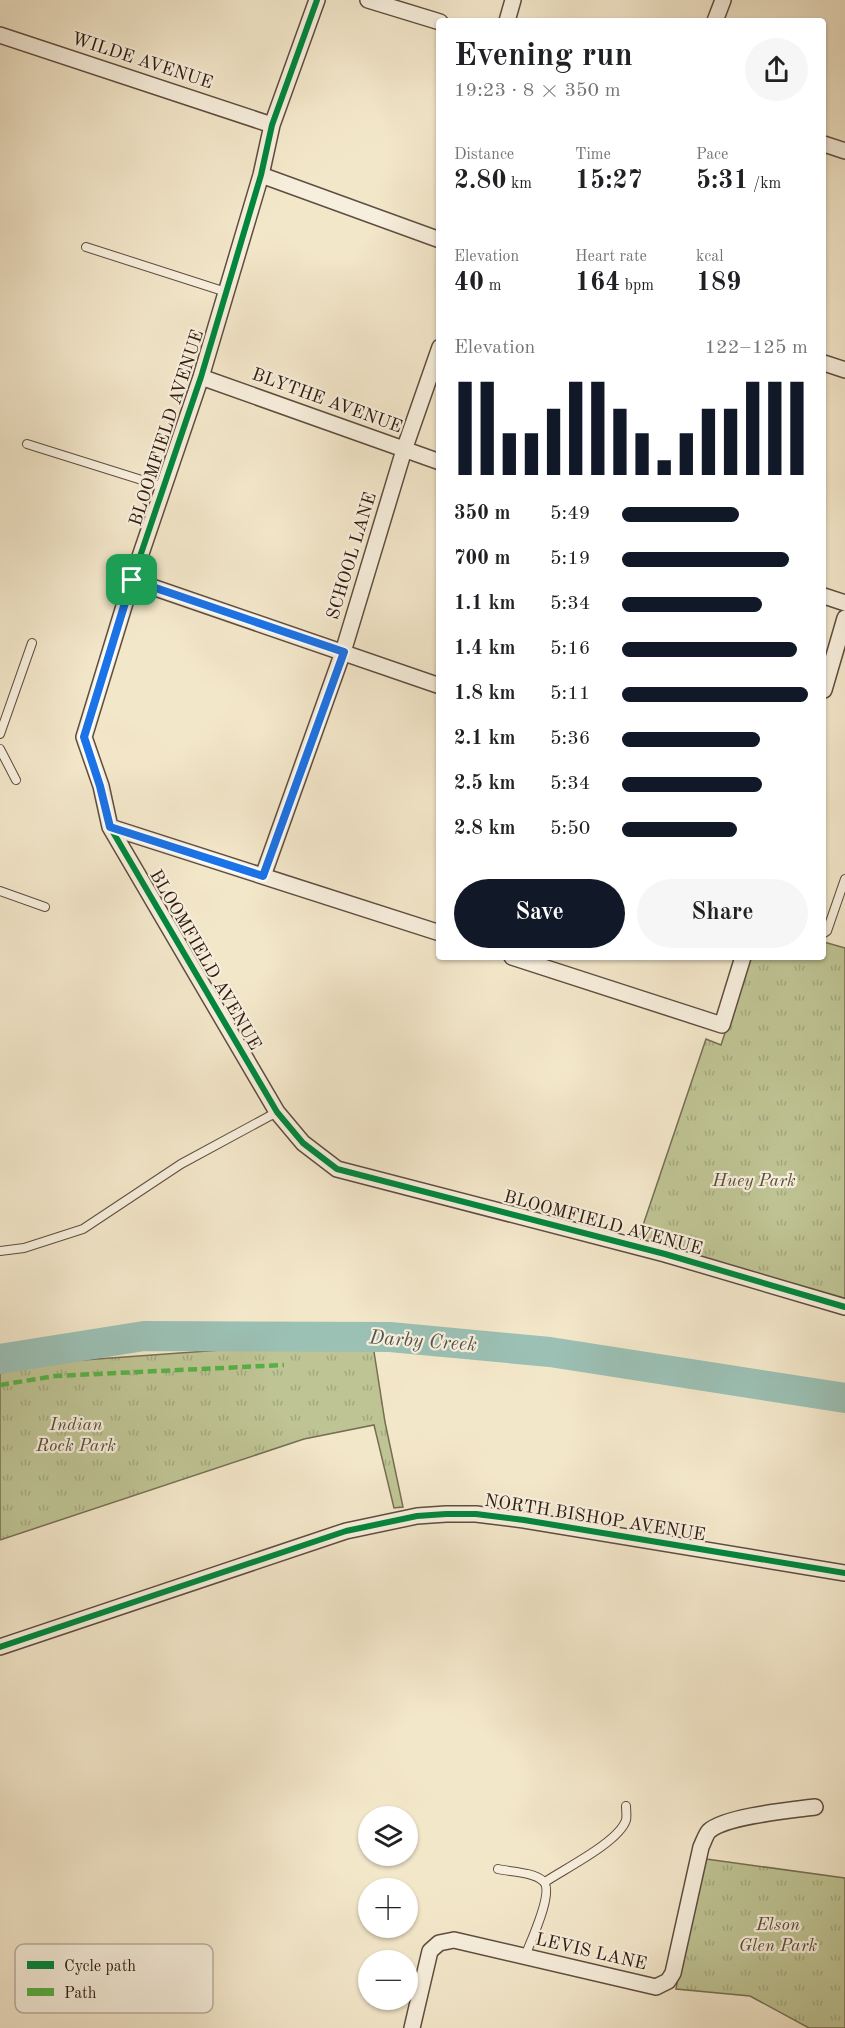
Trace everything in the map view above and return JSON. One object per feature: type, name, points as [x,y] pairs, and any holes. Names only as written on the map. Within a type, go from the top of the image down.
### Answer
[{"type":"street","name":"BLOOMFIELD AVENUE","points":[[317,0],[272,125],[261,175],[201,377],[132,580],[84,737],[110,827],[277,1112],[303,1143],[337,1169],[665,1254],[845,1307]]},
{"type":"street","points":[[368,0],[436,21]]},
{"type":"street","points":[[508,18],[513,0]]},
{"type":"street","points":[[717,18],[723,0]]},
{"type":"street","name":"WILDE AVENUE","points":[[0,35],[272,125]]},
{"type":"street","points":[[826,145],[845,151]]},
{"type":"street","points":[[261,175],[436,239]]},
{"type":"street","name":"SCHOOL LANE","points":[[263,876],[344,652],[404,450],[436,358]]},
{"type":"street","points":[[826,364],[845,370]]},
{"type":"street","name":"BLYTHE AVENUE","points":[[201,377],[436,461]]},
{"type":"street","points":[[132,580],[436,685]]},
{"type":"street","points":[[826,597],[845,603]]},
{"type":"street","points":[[826,683],[845,618]]},
{"type":"street","points":[[110,827],[436,932]]},
{"type":"street","points":[[521,960],[722,1025],[742,960]]},
{"type":"street","name":"NORTH BISHOP AVENUE","points":[[0,1647],[346,1531],[417,1516],[476,1514],[524,1520],[845,1573]]},
{"type":"street","name":"LEVIS LANE","points":[[412,2028],[430,1951],[439,1943],[454,1940],[656,1987],[662,1985],[673,1973],[701,1847],[708,1831],[723,1824],[757,1816],[815,1807]]},
{"type":"lane","points":[[86,247],[226,292]]},
{"type":"lane","points":[[27,444],[164,487]]},
{"type":"lane","points":[[0,734],[32,643]]},
{"type":"lane","points":[[0,749],[16,780]]},
{"type":"lane","points":[[826,932],[845,879]]},
{"type":"lane","points":[[0,891],[45,907]]},
{"type":"lane","points":[[0,1251],[24,1248],[82,1229],[181,1164],[277,1112]]},
{"type":"lane","points":[[545,1882],[614,1837],[626,1821],[626,1806]]},
{"type":"lane","points":[[498,1869],[536,1877],[545,1882],[548,1888],[525,1956]]},
{"type":"green space","name":"Huey Park","points":[[826,943],[845,948],[845,1304],[637,1243],[706,1039],[721,1045],[749,960],[826,960]]},
{"type":"green space","name":"Indian Rock Park","points":[[372,1339],[385,1422],[403,1507],[394,1508],[374,1425],[304,1439],[0,1540],[0,1366]]},
{"type":"green space","name":"Elson Glen Park","points":[[699,1858],[845,1878],[845,2028],[809,2028],[750,1996],[676,1989]]},
{"type":"waterway","name":"Darby Creek","points":[[0,1359],[144,1336],[390,1337],[550,1352],[845,1398]]},
{"type":"marked path","points":[[0,1385],[55,1376],[284,1365]]},
{"type":"cycle path","points":[[317,0],[272,125],[261,175],[201,377],[132,580],[84,737],[101,786],[110,827],[277,1112],[303,1143],[337,1169],[665,1254],[845,1307]]},
{"type":"cycle path","points":[[0,1647],[346,1531],[417,1516],[476,1514],[524,1520],[845,1573]]},
{"type":"route","points":[[132,580],[344,652],[263,876],[110,827],[84,737],[132,580]]}]
